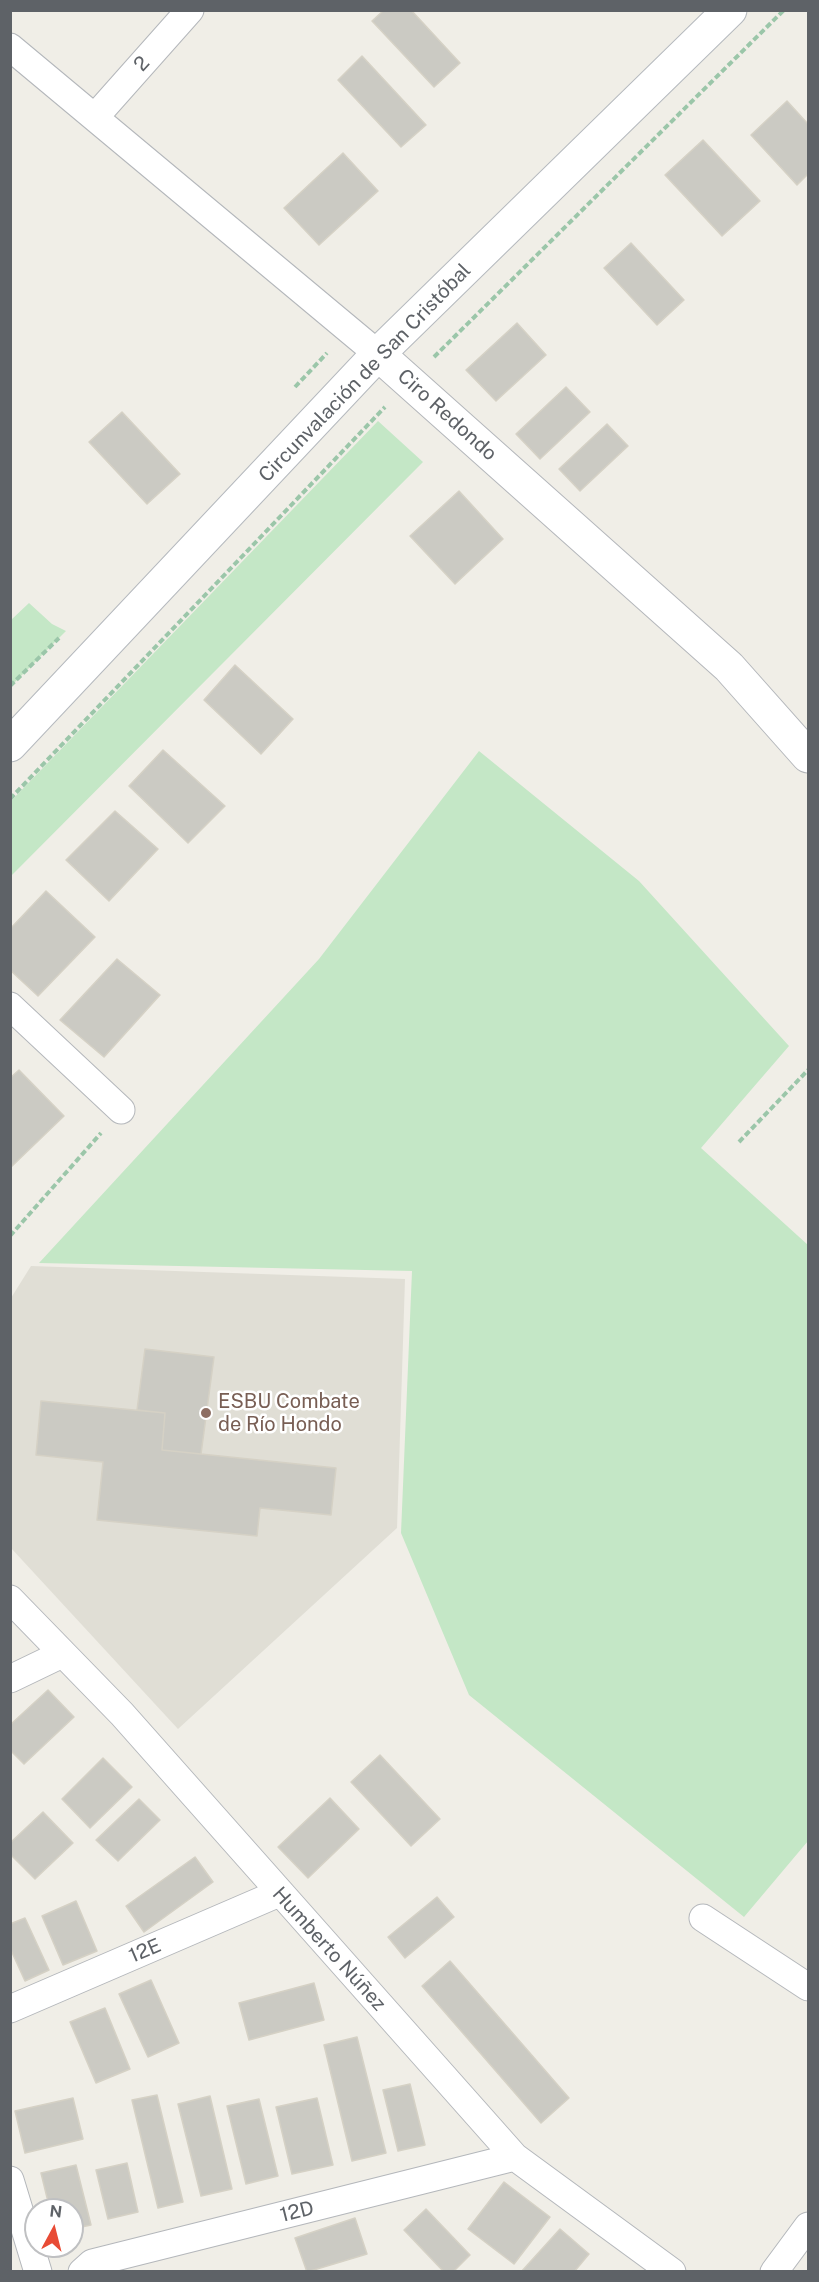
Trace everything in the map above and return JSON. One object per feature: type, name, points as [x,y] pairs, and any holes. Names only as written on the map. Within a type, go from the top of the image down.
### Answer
[{"type":"main road","name":"Circunvalación de San Cristóbal","points":[[10,745],[378,354],[730,10]]},
{"type":"main road","name":"Ciro Redondo","points":[[378,354],[729,667],[808,756]]},
{"type":"street","name":"2","points":[[95,117],[190,10]]},
{"type":"street","name":"Ciro Redondo","points":[[10,47],[378,354]]},
{"type":"street","points":[[10,1006],[121,1110]]},
{"type":"street","name":"Humberto Núñez","points":[[10,1599],[122,1714],[515,2157],[672,2271]]},
{"type":"street","points":[[10,1678],[62,1653]]},
{"type":"street","name":"12E","points":[[10,2009],[279,1893]]},
{"type":"street","points":[[703,1918],[808,1987]]},
{"type":"street","name":"12D","points":[[81,2271],[92,2263],[515,2157]]},
{"type":"street","points":[[10,2180],[38,2271]]},
{"type":"street","points":[[774,2271],[808,2226]]},
{"type":"path","points":[[739,1142],[808,1070]]},
{"type":"path","points":[[10,1236],[121,1110]]},
{"type":"shaded area","name":"ESBU Combate de Río Hondo","points":[[31,1266],[405,1279],[397,1528],[178,1729],[11,1548],[11,1298]]},
{"type":"green space","points":[[378,421],[423,462],[11,876],[11,801]]},
{"type":"green space","points":[[29,603],[52,624],[66,631],[11,686],[11,620]]},
{"type":"green space","points":[[479,751],[639,881],[789,1046],[701,1148],[808,1245],[808,1841],[744,1917],[469,1695],[401,1533],[412,1271],[39,1263],[319,959]]},
{"type":"building","points":[[384,10],[411,10],[460,63],[434,87],[372,21]]},
{"type":"building","points":[[362,56],[426,125],[401,147],[338,80]]},
{"type":"building","points":[[787,101],[808,124],[808,174],[797,185],[751,135]]},
{"type":"building","points":[[703,140],[760,201],[722,236],[665,175]]},
{"type":"building","points":[[343,153],[378,191],[319,245],[284,208]]},
{"type":"building","points":[[631,243],[684,300],[657,325],[604,268]]},
{"type":"building","points":[[517,323],[546,355],[496,401],[466,370]]},
{"type":"building","points":[[566,387],[590,412],[540,459],[516,434]]},
{"type":"building","points":[[122,412],[180,474],[147,504],[89,442]]},
{"type":"building","points":[[607,424],[628,446],[580,491],[559,469]]},
{"type":"building","points":[[459,491],[503,539],[455,584],[410,536]]},
{"type":"building","points":[[235,665],[293,719],[261,754],[204,700]]},
{"type":"building","points":[[163,750],[225,806],[188,843],[129,786]]},
{"type":"building","points":[[115,811],[158,849],[109,901],[66,860]]},
{"type":"building","points":[[46,891],[95,937],[38,996],[10,970],[10,929]]},
{"type":"building","points":[[117,959],[160,995],[104,1057],[60,1020]]},
{"type":"building","points":[[19,1070],[64,1116],[10,1168],[10,1078]]},
{"type":"building","points":[[145,1349],[214,1357],[201,1454],[162,1450],[165,1413],[137,1410]]},
{"type":"building","points":[[41,1401],[165,1413],[162,1450],[336,1468],[331,1515],[260,1508],[257,1536],[97,1520],[103,1462],[36,1455]]},
{"type":"building","points":[[48,1690],[74,1717],[24,1764],[10,1750],[10,1725]]},
{"type":"building","points":[[380,1755],[440,1819],[411,1846],[351,1782]]},
{"type":"building","points":[[103,1758],[132,1787],[90,1828],[62,1799]]},
{"type":"building","points":[[330,1798],[359,1829],[308,1878],[278,1847]]},
{"type":"building","points":[[139,1799],[160,1820],[118,1861],[96,1840]]},
{"type":"building","points":[[43,1812],[73,1843],[35,1879],[10,1854],[10,1843]]},
{"type":"building","points":[[195,1857],[213,1882],[144,1932],[126,1906]]},
{"type":"building","points":[[437,1897],[454,1917],[405,1958],[388,1937]]},
{"type":"building","points":[[76,1901],[97,1951],[63,1965],[42,1916]]},
{"type":"building","points":[[25,1918],[49,1970],[25,1981],[10,1948],[10,1924]]},
{"type":"building","points":[[450,1961],[569,2098],[541,2123],[422,1986]]},
{"type":"building","points":[[151,1980],[179,2043],[148,2057],[119,1994]]},
{"type":"building","points":[[314,1983],[324,2020],[249,2040],[239,2003]]},
{"type":"building","points":[[105,2008],[130,2069],[96,2083],[70,2022]]},
{"type":"building","points":[[357,2037],[386,2153],[352,2161],[324,2045]]},
{"type":"building","points":[[410,2084],[425,2145],[398,2151],[383,2090]]},
{"type":"building","points":[[157,2095],[183,2202],[158,2208],[132,2100]]},
{"type":"building","points":[[210,2096],[232,2189],[201,2196],[178,2104]]},
{"type":"building","points":[[73,2098],[83,2139],[25,2153],[15,2111]]},
{"type":"building","points":[[317,2098],[333,2165],[292,2174],[276,2107]]},
{"type":"building","points":[[259,2099],[278,2176],[246,2184],[227,2106]]},
{"type":"building","points":[[127,2163],[138,2212],[108,2219],[96,2170]]},
{"type":"building","points":[[76,2165],[91,2225],[84,2226],[84,2198],[47,2198],[41,2173]]},
{"type":"building","points":[[504,2182],[550,2217],[514,2264],[468,2229]]},
{"type":"building","points":[[426,2209],[470,2255],[453,2272],[444,2272],[404,2230]]},
{"type":"building","points":[[355,2218],[367,2254],[307,2272],[295,2238]]},
{"type":"building","points":[[560,2229],[589,2254],[574,2272],[521,2272]]},
{"type":"place","name":"ESBU Combate de Río Hondo","points":[[206,1413]]}]
